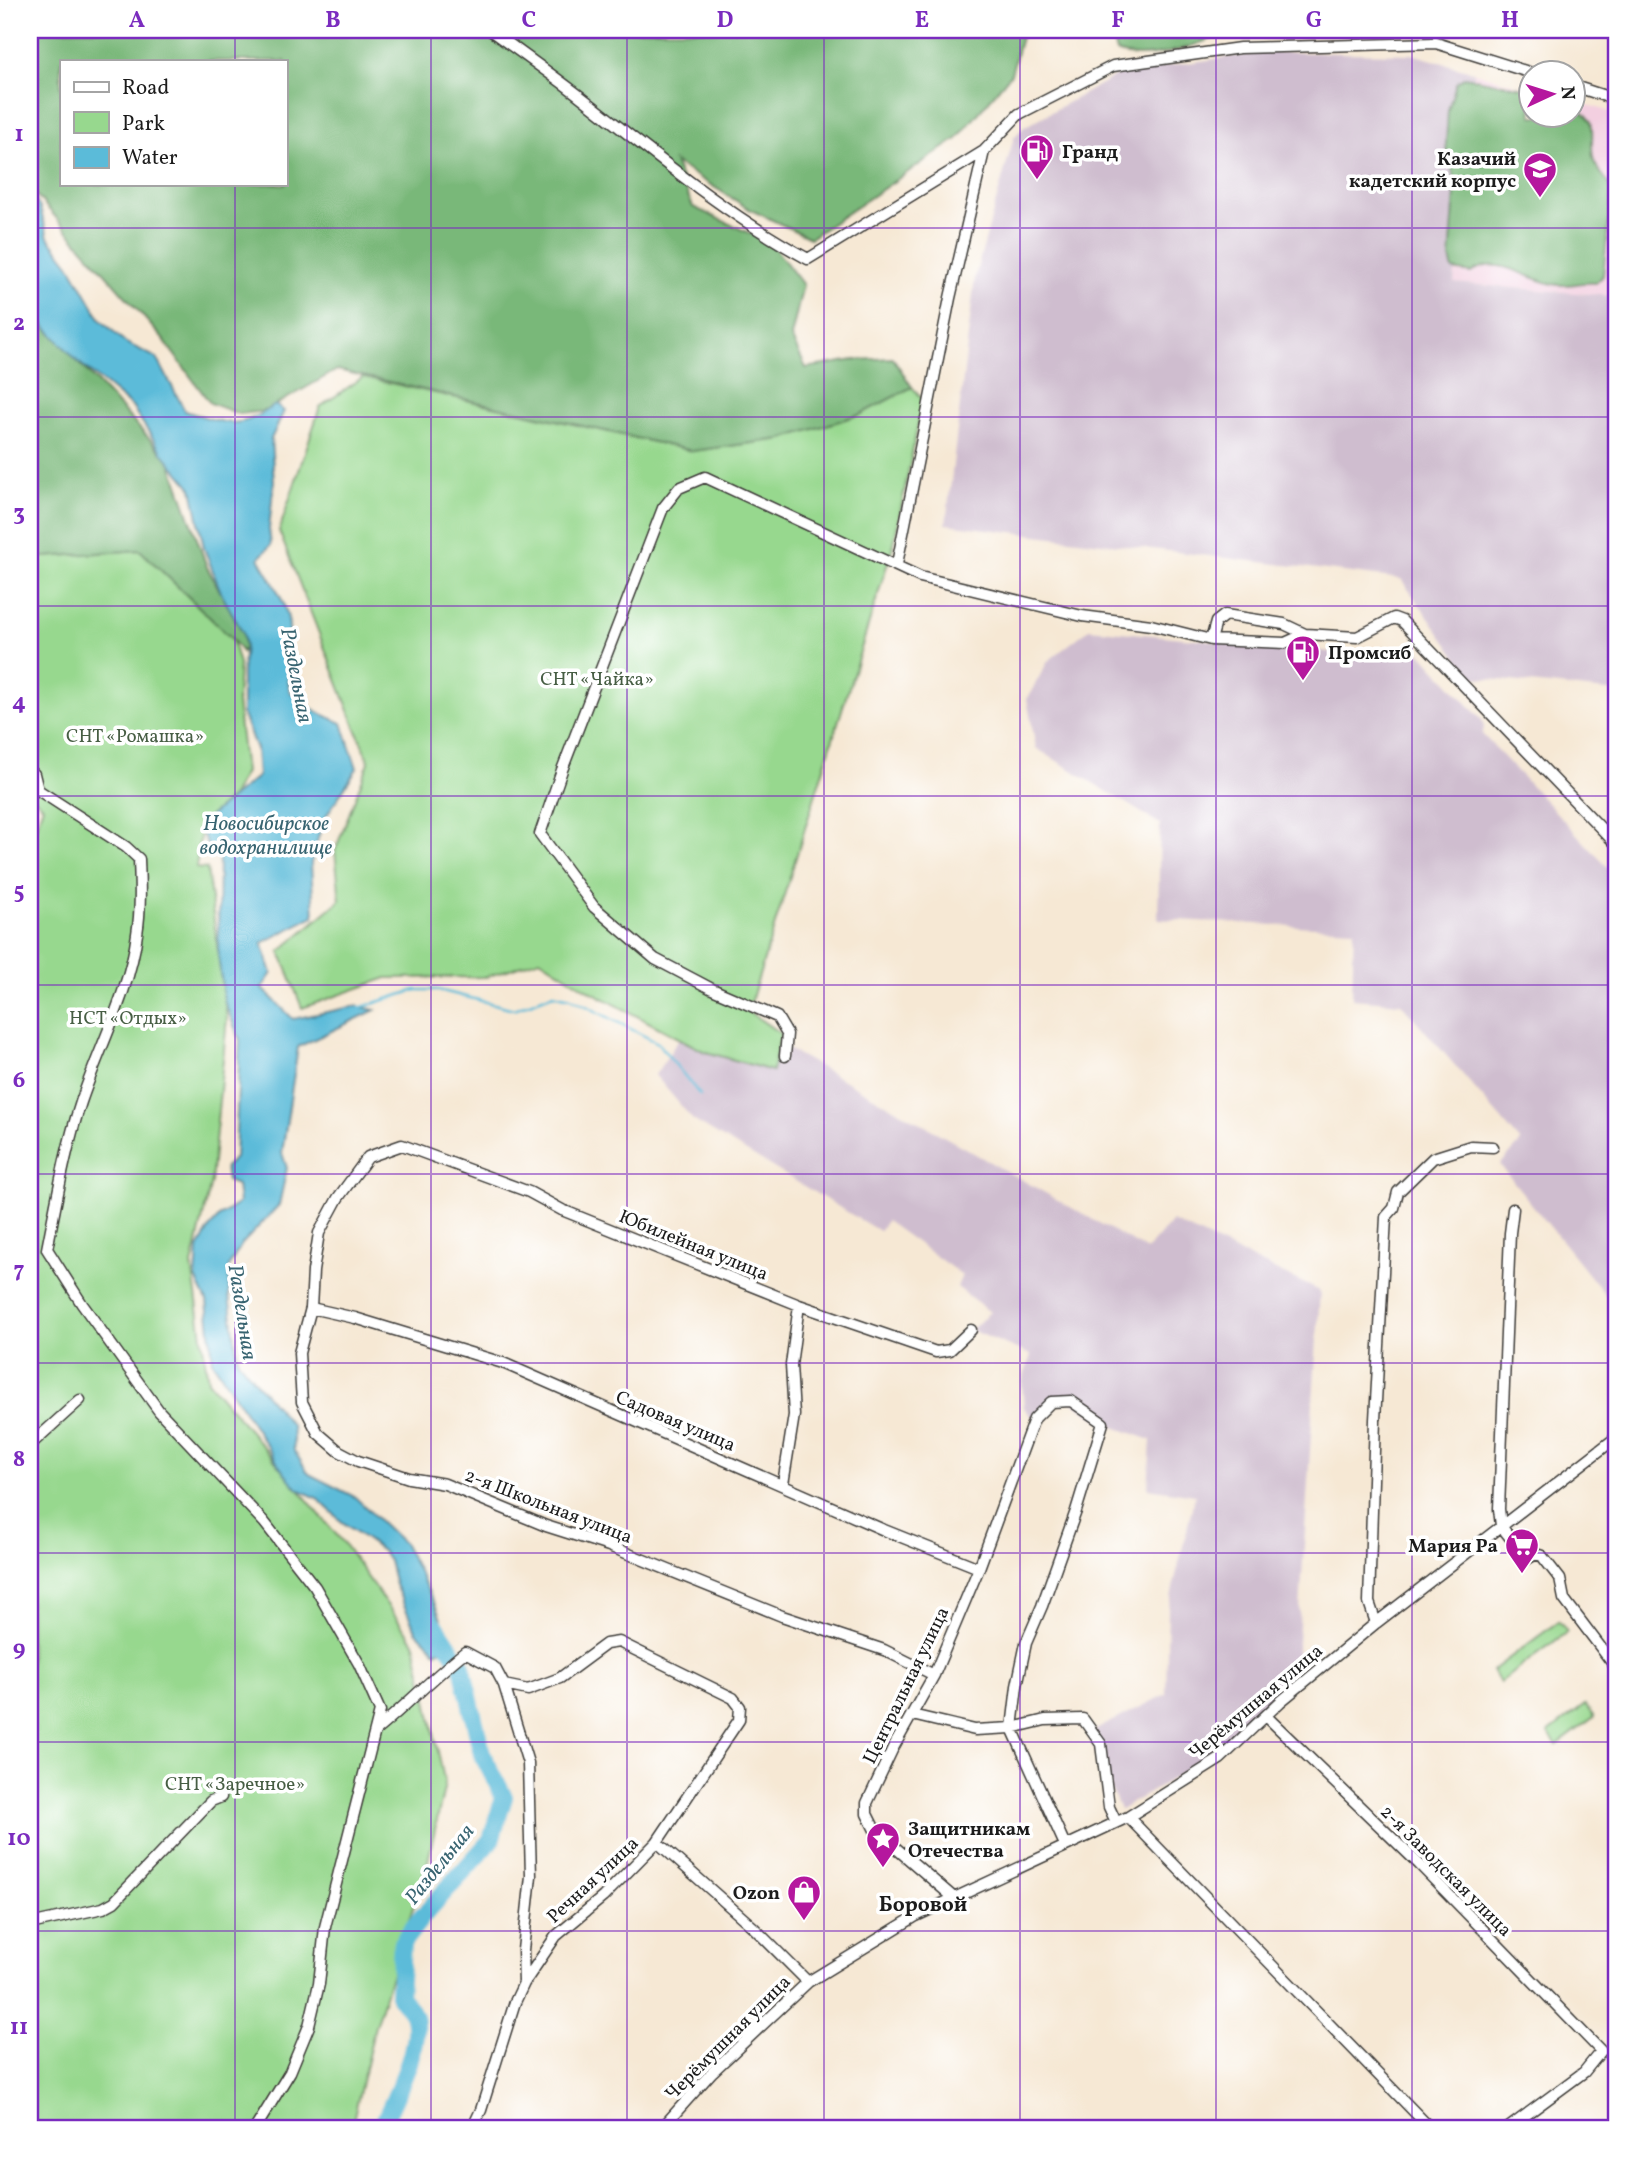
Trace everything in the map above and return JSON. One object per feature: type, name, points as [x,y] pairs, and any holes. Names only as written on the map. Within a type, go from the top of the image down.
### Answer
[{"type":"street","points":[[490,30],[580,96],[665,164],[769,238],[808,259],[984,151],[1019,114],[1113,66],[1240,48],[1436,43],[1518,69]]},
{"type":"street","points":[[1588,91],[1617,100]]},
{"type":"street","points":[[897,564],[950,298],[984,151]]},
{"type":"street","points":[[785,1056],[787,1034],[777,1017],[712,989],[655,959],[594,907],[540,834],[663,508],[679,488],[705,477],[920,577],[1082,616],[1151,625],[1211,639],[1285,643],[1305,634]]},
{"type":"street","points":[[1211,639],[1216,622],[1225,615],[1284,624],[1305,634],[1357,638],[1394,618],[1402,621],[1617,845]]},
{"type":"street","points":[[30,771],[34,774],[38,790],[126,847],[139,859],[137,935],[127,979],[80,1105],[62,1168],[47,1249],[82,1304],[159,1411],[264,1522],[315,1587],[359,1664],[380,1710],[325,1927],[319,1984],[309,2026],[290,2072],[255,2129]]},
{"type":"street","name":"Юбилейная улица","points":[[402,1145],[529,1192],[562,1210],[799,1305],[936,1352],[950,1350],[971,1330]]},
{"type":"street","name":"2-я Школьная улица","points":[[402,1145],[368,1157],[338,1198],[319,1233],[311,1308],[299,1353],[303,1402],[318,1433],[339,1451],[358,1461],[409,1478],[445,1484],[546,1526],[609,1546],[782,1616],[884,1650],[934,1675]]},
{"type":"street","points":[[1376,1623],[1369,1602],[1375,1420],[1387,1217],[1394,1208],[1398,1192],[1433,1158],[1471,1146],[1493,1147]]},
{"type":"street","points":[[1513,1209],[1499,1508],[1501,1526],[1527,1559],[1536,1554],[1542,1556],[1562,1582],[1564,1599],[1617,1669]]},
{"type":"street","points":[[783,1484],[794,1415],[791,1365],[799,1305]]},
{"type":"street","name":"Садовая улица","points":[[311,1308],[355,1318],[502,1363],[884,1530],[979,1568]]},
{"type":"street","points":[[30,1445],[80,1400]]},
{"type":"street","name":"Центральная улица","points":[[954,1898],[875,1830],[867,1814],[866,1803],[934,1675],[979,1568],[1034,1419],[1051,1402],[1071,1401],[1103,1423],[1076,1511],[1026,1643],[1012,1728]]},
{"type":"street","name":"Черёмушная улица","points":[[661,2129],[712,2072],[808,1982],[908,1920],[1128,1816],[1220,1759],[1266,1716],[1376,1623],[1617,1437]]},
{"type":"street","points":[[504,1685],[528,1690],[560,1678],[606,1644],[619,1642],[733,1698],[740,1707],[739,1720],[657,1842]]},
{"type":"street","points":[[373,1732],[412,1701],[438,1673],[465,1652],[495,1668],[504,1685],[528,1763],[531,1876],[523,1951],[524,1983]]},
{"type":"street","points":[[912,1715],[975,1730],[1012,1728],[1045,1720],[1083,1719],[1101,1744],[1109,1807],[1116,1822]]},
{"type":"street","name":"2-я Заводская улица","points":[[1266,1716],[1419,1864],[1601,2051],[1584,2072],[1512,2128]]},
{"type":"street","points":[[1012,1728],[1065,1845]]},
{"type":"street","points":[[30,1924],[103,1908],[114,1902],[211,1801],[221,1797]]},
{"type":"street","points":[[1128,1816],[1431,2129]]},
{"type":"street","name":"Речная улица","points":[[472,2129],[481,2110],[515,2002],[524,1983],[556,1937],[603,1897],[657,1842],[753,1927],[808,1982]]},
{"type":"shaded area","points":[[1265,52],[1412,54],[1474,72],[1454,283],[1613,296],[1609,332],[1617,333],[1617,692],[1471,677],[1401,579],[946,524],[975,277],[1014,137],[1024,127],[1123,72]]},
{"type":"shaded area","name":"Казачий кадетский корпус","points":[[1474,72],[1518,85],[1518,130],[1588,130],[1588,105],[1617,114],[1617,333],[1608,332],[1613,296],[1454,283]]},
{"type":"shaded area","points":[[1089,629],[1363,655],[1414,645],[1482,720],[1482,734],[1617,877],[1617,1309],[1500,1165],[1521,1142],[1401,1003],[1352,999],[1354,929],[1158,919],[1160,824],[1036,748],[1027,699],[1048,661]]},
{"type":"shaded area","points":[[679,1039],[703,1051],[771,1071],[779,1044],[1147,1250],[1172,1221],[1320,1291],[1296,1673],[1226,1746],[1120,1810],[1088,1734],[1166,1694],[1168,1610],[1195,1495],[1148,1488],[1151,1440],[1103,1423],[1071,1401],[1051,1402],[1034,1419],[1024,1408],[1022,1383],[1031,1355],[971,1330],[990,1312],[957,1287],[962,1275],[886,1221],[879,1231],[693,1120],[655,1075]]},
{"type":"green space","points":[[30,30],[1023,30],[1011,74],[957,139],[810,238],[751,210],[674,162],[693,207],[771,243],[803,285],[791,337],[806,368],[854,360],[893,358],[912,387],[861,414],[782,439],[693,451],[337,370],[265,411],[239,414],[210,403],[162,338],[30,188]]},
{"type":"green space","points":[[1118,30],[1234,30],[1175,51],[1144,56],[1116,52],[1113,41]]},
{"type":"green space","name":"Казачий кадетский корпус","points":[[1464,77],[1518,87],[1518,130],[1588,130],[1588,117],[1592,130],[1594,161],[1612,190],[1603,276],[1596,283],[1551,284],[1504,267],[1493,266],[1482,267],[1471,273],[1453,270],[1450,258],[1456,181],[1446,143],[1448,110],[1456,83]]},
{"type":"green space","points":[[30,310],[170,461],[207,567],[243,633],[245,647],[242,652],[232,639],[140,550],[30,558]]},
{"type":"green space","name":"СНТ «Чайка»","points":[[363,377],[693,451],[782,439],[861,414],[912,387],[923,399],[894,543],[748,1011],[781,1034],[772,1071],[703,1051],[586,989],[540,959],[486,977],[387,978],[302,1008],[280,951],[340,900],[335,851],[369,762],[279,531],[320,407]]},
{"type":"green space","name":"СНТ «Заречное»","points":[[140,550],[232,639],[239,664],[237,702],[245,772],[231,798],[210,816],[201,830],[196,868],[207,869],[227,1019],[211,1182],[192,1265],[208,1381],[341,1540],[415,1644],[445,1784],[428,1861],[375,2026],[351,2129],[30,2129],[30,844],[43,806],[35,799],[30,789],[30,558]]},
{"type":"green space","points":[[1559,1621],[1567,1632],[1500,1682],[1492,1671]]},
{"type":"green space","points":[[1585,1705],[1594,1717],[1557,1745],[1548,1733]]},
{"type":"water","name":"Новосибирское водохранилище","points":[[30,191],[40,208],[48,237],[69,264],[101,320],[126,343],[157,358],[185,411],[232,423],[251,419],[275,405],[284,411],[271,439],[274,481],[269,529],[271,545],[259,558],[278,591],[288,618],[290,692],[317,712],[342,723],[357,768],[323,821],[311,863],[314,916],[262,943],[272,973],[262,988],[293,1019],[356,1006],[375,1010],[298,1047],[282,1153],[287,1168],[279,1205],[242,1244],[229,1266],[229,1296],[238,1361],[292,1426],[294,1451],[309,1474],[355,1497],[404,1544],[444,1626],[447,1643],[437,1652],[416,1631],[395,1585],[389,1561],[382,1551],[341,1521],[317,1498],[298,1489],[284,1473],[213,1362],[207,1301],[196,1278],[198,1248],[210,1227],[221,1215],[239,1203],[237,1185],[227,1181],[225,1167],[235,1158],[240,1040],[224,1001],[218,955],[219,854],[207,845],[201,830],[210,816],[258,776],[256,749],[242,713],[245,647],[243,633],[222,595],[204,548],[192,488],[164,455],[132,407],[76,360],[30,310]]},
{"type":"waterway","points":[[359,1008],[416,990],[438,990],[514,1009],[553,994],[571,998],[658,1043],[700,1095]]},
{"type":"waterway","name":"Раздельная","points":[[381,2129],[406,2072],[414,2041],[413,2014],[399,1997],[402,1943],[491,1840],[504,1797],[482,1754],[462,1666],[435,1625]]},
{"type":"place","name":"Гранд","points":[[1037,181]]},
{"type":"place","name":"Казачий кадетский корпус","points":[[1540,199]]},
{"type":"place","name":"Промсиб","points":[[1303,682]]},
{"type":"place","name":"Мария Ра","points":[[1522,1575]]},
{"type":"place","name":"Защитникам Отечества","points":[[883,1869]]},
{"type":"place","name":"Ozon","points":[[804,1922]]},
{"type":"district","name":"Боровой","points":[[923,1904]]},
{"type":"park label","name":"СНТ «Ромашка»","points":[[135,735]]},
{"type":"park label","name":"НСТ «Отдых»","points":[[128,1017]]}]
